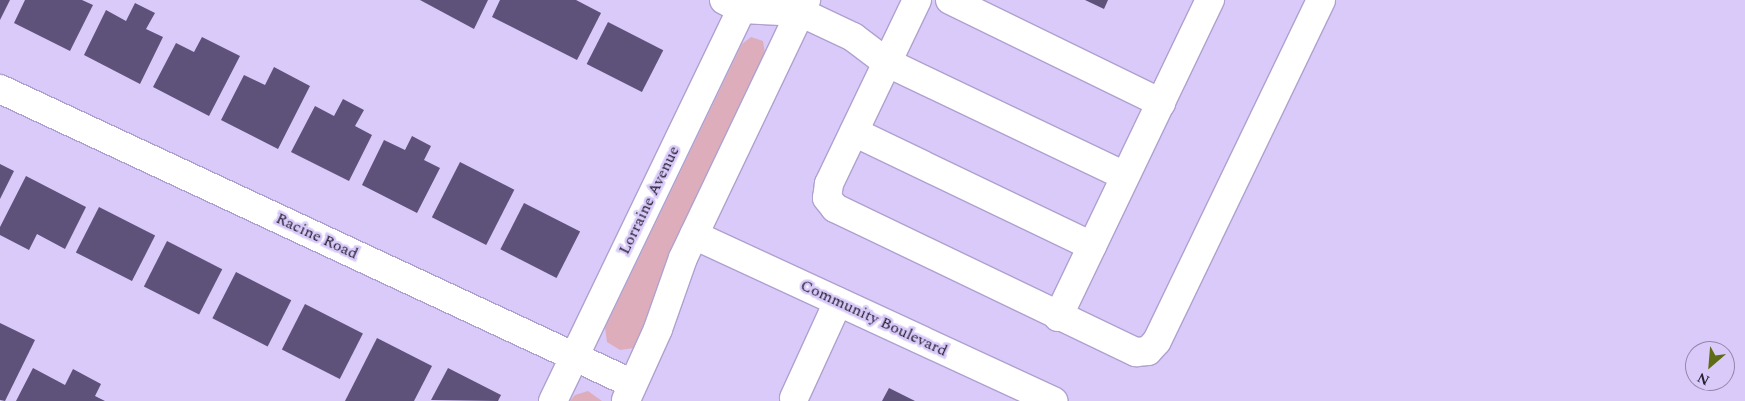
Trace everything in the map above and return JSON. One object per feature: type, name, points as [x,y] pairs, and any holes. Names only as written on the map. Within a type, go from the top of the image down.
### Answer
[{"type":"street","points":[[917,0],[829,184],[827,198],[835,208],[1058,317],[1136,352],[1148,351],[1157,341],[1321,0]]},
{"type":"street","points":[[950,0],[1161,103]]},
{"type":"street","points":[[1058,317],[1210,0]]},
{"type":"street","points":[[737,3],[803,6],[853,37],[886,62],[1125,176]]},
{"type":"street","name":"Lorraine Avenue","points":[[554,401],[737,3]]},
{"type":"street","points":[[629,392],[658,329],[694,235],[803,6]]},
{"type":"street","name":"Racine Road","points":[[0,89],[575,356],[629,392]]},
{"type":"street","points":[[854,132],[1092,246]]},
{"type":"street","name":"Community Boulevard","points":[[694,235],[1054,401]]},
{"type":"street","points":[[794,398],[838,302]]},
{"type":"shaded area","points":[[751,37],[763,41],[765,53],[670,251],[639,340],[634,348],[620,350],[607,342],[605,328],[742,44]]},
{"type":"shaded area","points":[[588,391],[602,401],[570,401],[575,395]]},
{"type":"building","points":[[0,0],[10,0],[0,20]]},
{"type":"building","points":[[25,0],[82,0],[93,5],[70,51],[14,23]]},
{"type":"building","points":[[420,0],[488,0],[474,29]]},
{"type":"building","points":[[500,0],[576,0],[601,13],[577,60],[492,17]]},
{"type":"building","points":[[1085,0],[1108,0],[1104,9]]},
{"type":"building","points":[[135,3],[155,13],[146,29],[163,37],[140,84],[84,55],[106,10],[126,21]]},
{"type":"building","points":[[608,22],[663,50],[642,92],[587,64]]},
{"type":"building","points":[[202,37],[240,56],[209,116],[153,87],[176,43],[194,52]]},
{"type":"building","points":[[274,67],[310,86],[278,149],[221,120],[244,75],[265,85]]},
{"type":"building","points":[[343,99],[364,110],[355,126],[372,135],[349,181],[291,152],[315,106],[334,116]]},
{"type":"building","points":[[412,136],[431,146],[424,160],[440,168],[417,213],[362,185],[384,140],[405,150]]},
{"type":"building","points":[[460,162],[514,190],[486,245],[432,217]]},
{"type":"building","points":[[0,164],[14,171],[0,199]]},
{"type":"building","points":[[26,176],[86,207],[65,249],[37,234],[29,250],[0,235],[0,227]]},
{"type":"building","points":[[524,203],[580,232],[557,278],[500,249]]},
{"type":"building","points":[[99,207],[155,236],[132,281],[76,252]]},
{"type":"building","points":[[167,241],[222,269],[199,315],[144,286]]},
{"type":"building","points":[[236,272],[291,300],[268,346],[212,318]]},
{"type":"building","points":[[305,304],[363,334],[340,379],[282,349]]},
{"type":"building","points":[[0,323],[35,340],[5,401],[0,400]]},
{"type":"building","points":[[377,338],[432,366],[414,401],[345,401]]},
{"type":"building","points":[[33,368],[65,385],[73,369],[101,384],[95,396],[105,401],[16,401]]},
{"type":"building","points":[[448,368],[501,395],[498,401],[431,400]]},
{"type":"building","points":[[889,388],[915,401],[882,401]]}]
